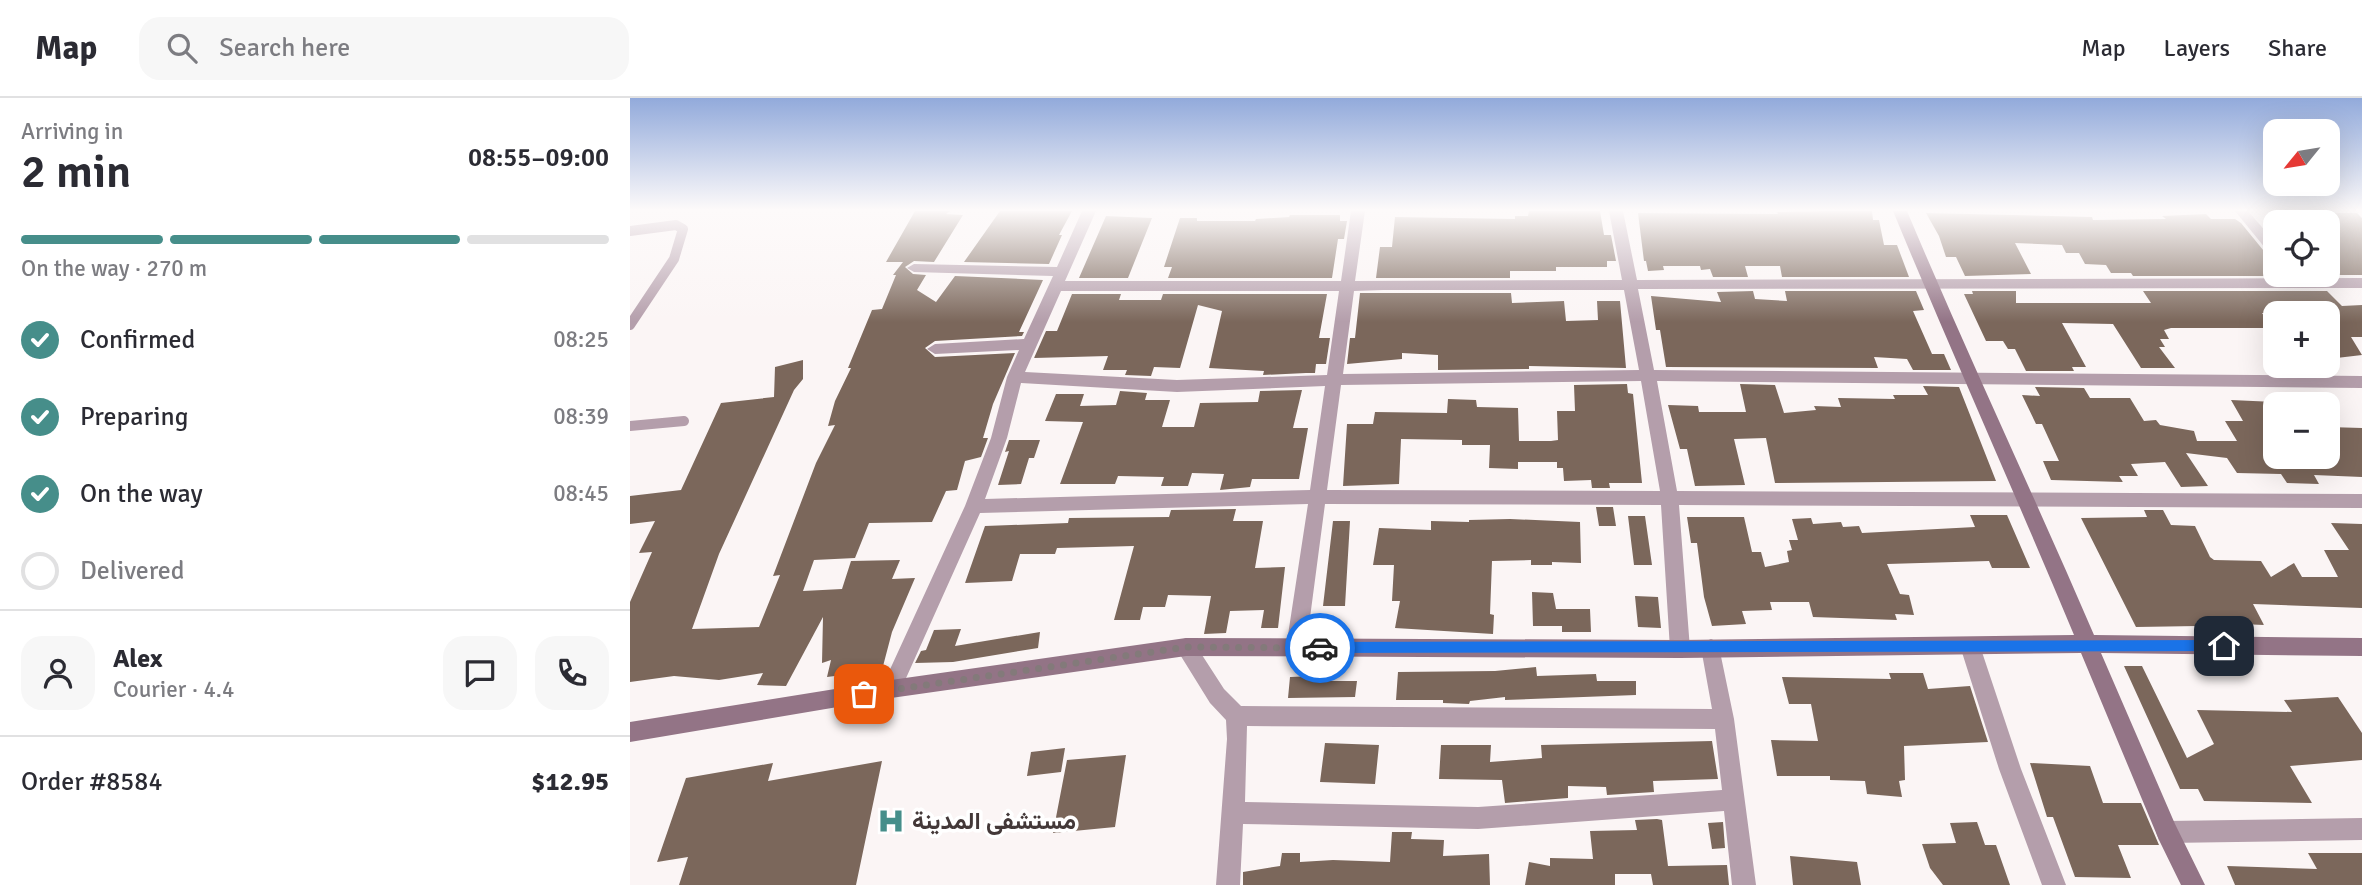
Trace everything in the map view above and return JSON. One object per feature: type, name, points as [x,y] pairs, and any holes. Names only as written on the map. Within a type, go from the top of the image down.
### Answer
[{"type":"street","points":[[891,689],[974,506],[999,438],[1015,377],[1073,248]]},
{"type":"street","points":[[1296,648],[1353,248]]},
{"type":"street","points":[[1623,248],[1646,375],[1654,399],[1668,500],[1679,649]]},
{"type":"street","points":[[1915,248],[2167,832],[2193,885]]},
{"type":"street","points":[[914,268],[1060,279],[1348,286],[2263,279]]},
{"type":"street","points":[[2340,282],[2362,283]]},
{"type":"street","points":[[934,349],[1030,344]]},
{"type":"street","points":[[1015,377],[1177,386],[1335,380],[1646,375],[2362,382]]},
{"type":"street","points":[[974,506],[1318,497],[2362,501]]},
{"type":"street","points":[[630,732],[891,689],[1186,647],[1679,649],[2086,644],[2362,647]]},
{"type":"street","points":[[1970,646],[2010,769],[2054,885]]},
{"type":"street","points":[[1186,647],[1209,685],[1236,716],[1238,739],[1235,813],[1228,885]]},
{"type":"street","points":[[1711,648],[1724,719],[1744,885]]},
{"type":"street","points":[[1236,716],[1724,719]]},
{"type":"street","points":[[1235,813],[1478,818],[1733,800]]},
{"type":"street","points":[[2167,832],[2362,829]]},
{"type":"lane","points":[[630,325],[674,259],[677,248]]},
{"type":"lane","points":[[630,426],[684,421]]},
{"type":"building","points":[[894,248],[943,248],[934,262],[914,261],[905,267],[913,274],[926,275],[917,290],[936,302],[955,276],[1043,280],[1019,332],[1024,332],[1022,336],[935,341],[925,348],[935,357],[1015,353],[993,404],[983,438],[988,438],[981,457],[965,461],[957,490],[946,491],[932,522],[869,523],[855,558],[814,560],[803,591],[842,589],[851,561],[900,560],[892,579],[915,578],[892,632],[882,670],[827,677],[831,660],[822,663],[823,617],[786,686],[757,685],[763,673],[719,680],[674,676],[630,682],[630,602],[652,552],[639,553],[655,521],[630,524],[630,496],[681,490],[721,403],[774,397],[775,367],[803,360],[803,379],[794,390],[719,554],[692,629],[759,627],[780,575],[773,576],[816,463],[835,425],[828,426],[835,401],[851,368],[848,368],[872,310],[882,309],[896,275],[893,275],[903,262],[886,262]]},
{"type":"building","points":[[974,248],[1056,248],[1049,264],[964,262]]},
{"type":"building","points":[[1092,248],[1140,248],[1128,278],[1079,278]]},
{"type":"building","points":[[1170,248],[1337,248],[1332,278],[1168,278],[1172,267],[1164,267]]},
{"type":"building","points":[[1380,248],[1613,248],[1616,261],[1607,261],[1607,267],[1556,267],[1556,271],[1510,271],[1510,278],[1376,278]]},
{"type":"building","points":[[1642,248],[1898,248],[1909,277],[1782,277],[1780,266],[1745,266],[1748,277],[1713,277],[1710,269],[1701,270],[1700,266],[1663,266],[1664,270],[1648,271]]},
{"type":"building","points":[[1943,248],[2017,248],[2031,274],[1965,276],[1956,257],[1946,257]]},
{"type":"building","points":[[2063,248],[2261,248],[2263,276],[2133,276],[2131,273],[2111,273],[2106,265],[2085,264],[2079,253],[2066,253]]},
{"type":"building","points":[[2340,248],[2362,248],[2362,275],[2340,275]]},
{"type":"building","points":[[1753,291],[1755,299],[1787,301],[1785,291],[1916,291],[1924,310],[1913,311],[1932,354],[1944,354],[1951,370],[1913,370],[1907,359],[1874,357],[1878,368],[1666,367],[1660,330],[1656,330],[1651,296],[1721,302],[1717,292]]},
{"type":"building","points":[[1972,291],[2016,291],[2016,303],[2151,303],[2143,291],[2327,291],[2337,301],[2263,301],[2263,328],[2164,330],[2169,339],[2160,339],[2165,347],[2159,347],[2175,368],[2141,368],[2113,324],[2062,323],[2086,367],[2072,367],[2074,371],[2026,371],[2015,349],[2008,349],[2003,341],[1986,341],[1964,294],[1973,294]]},
{"type":"building","points":[[1360,293],[1511,293],[1512,303],[1564,301],[1566,321],[1598,320],[1597,301],[1620,301],[1626,368],[1529,366],[1529,369],[1438,370],[1438,355],[1402,353],[1402,359],[1347,364],[1350,338],[1355,338]]},
{"type":"building","points":[[1072,294],[1121,294],[1119,300],[1161,300],[1163,294],[1327,294],[1319,338],[1330,338],[1326,364],[1316,364],[1315,373],[1263,375],[1264,371],[1209,368],[1222,311],[1198,305],[1180,368],[1154,367],[1151,376],[1125,375],[1127,370],[1103,370],[1108,356],[1034,358],[1046,331],[1057,331]]},
{"type":"building","points":[[2340,304],[2362,305],[2362,337],[2351,337],[2362,355],[2340,358]]},
{"type":"building","points":[[1627,384],[1628,393],[1633,394],[1642,483],[1609,483],[1610,488],[1592,488],[1591,480],[1564,481],[1563,468],[1557,468],[1557,462],[1518,462],[1518,469],[1489,468],[1490,445],[1462,445],[1462,440],[1401,439],[1399,484],[1343,486],[1347,424],[1373,424],[1375,412],[1447,413],[1448,399],[1476,400],[1477,407],[1518,408],[1519,441],[1551,441],[1558,440],[1557,411],[1575,411],[1574,385]]},
{"type":"building","points":[[1740,384],[1775,385],[1784,413],[1816,410],[1814,406],[1841,407],[1838,398],[1895,399],[1893,395],[1928,395],[1923,386],[1959,387],[1996,481],[1775,483],[1766,438],[1734,439],[1745,485],[1695,486],[1687,449],[1680,449],[1668,405],[1698,406],[1699,412],[1746,412]]},
{"type":"building","points":[[2035,387],[2084,388],[2090,398],[2130,398],[2144,421],[2156,420],[2160,425],[2194,431],[2197,441],[2237,441],[2225,421],[2243,421],[2231,400],[2263,401],[2263,469],[2340,469],[2340,427],[2362,428],[2362,477],[2314,475],[2319,484],[2287,483],[2281,474],[2237,473],[2227,458],[2186,453],[2208,486],[2181,487],[2165,462],[2131,464],[2138,476],[2119,476],[2123,482],[2051,480],[2043,461],[2059,461],[2042,424],[2036,424],[2022,395],[2040,396]]},
{"type":"building","points":[[1302,390],[1293,428],[1308,428],[1299,479],[1252,479],[1250,487],[1220,490],[1224,474],[1192,473],[1188,486],[1161,486],[1164,477],[1118,476],[1115,484],[1060,484],[1083,422],[1045,421],[1056,394],[1084,394],[1080,406],[1116,405],[1120,391],[1147,393],[1145,400],[1170,400],[1162,427],[1194,427],[1200,403],[1258,402],[1260,391]]},
{"type":"building","points":[[1009,440],[1040,440],[1034,458],[1029,458],[1021,484],[998,485],[1009,451],[1005,452]]},
{"type":"building","points":[[1596,507],[1613,507],[1616,526],[1599,526]]},
{"type":"building","points":[[1236,509],[1233,521],[1263,521],[1255,568],[1285,567],[1278,628],[1261,628],[1264,610],[1230,611],[1226,633],[1204,634],[1211,596],[1168,595],[1165,607],[1143,607],[1140,620],[1114,620],[1134,546],[1057,548],[1055,554],[1020,554],[1012,581],[965,583],[985,526],[1068,523],[1069,518],[1169,517],[1171,510]]},
{"type":"building","points":[[2144,510],[2163,510],[2171,525],[2195,526],[2214,560],[2261,561],[2271,577],[2294,563],[2302,577],[2338,577],[2324,550],[2349,550],[2331,523],[2362,524],[2362,608],[2253,604],[2264,625],[2196,622],[2198,626],[2136,627],[2081,518],[2147,517]]},
{"type":"building","points":[[1970,515],[2007,515],[2030,568],[1992,568],[1989,561],[1887,564],[1900,594],[1909,595],[1914,615],[1895,614],[1897,620],[1813,617],[1809,602],[1770,602],[1772,610],[1742,611],[1746,624],[1712,626],[1704,597],[1697,543],[1691,543],[1687,517],[1744,517],[1752,552],[1761,552],[1765,567],[1789,562],[1787,551],[1792,550],[1789,540],[1798,540],[1792,519],[1811,518],[1813,524],[1841,522],[1843,527],[1859,526],[1862,533],[1975,527]]},
{"type":"building","points":[[1628,516],[1645,516],[1652,565],[1634,565]]},
{"type":"building","points":[[1510,519],[1580,522],[1581,563],[1552,562],[1552,565],[1531,565],[1531,560],[1492,561],[1490,614],[1494,615],[1493,634],[1395,628],[1400,601],[1392,601],[1394,565],[1373,565],[1379,528],[1431,530],[1431,521]]},
{"type":"building","points":[[1333,521],[1350,521],[1345,606],[1323,606]]},
{"type":"building","points":[[1532,592],[1553,593],[1556,609],[1590,609],[1591,632],[1562,632],[1562,626],[1533,626]]},
{"type":"building","points":[[1635,596],[1658,597],[1661,628],[1638,627]]},
{"type":"building","points":[[961,629],[955,646],[1040,632],[1038,648],[953,662],[915,663],[921,651],[926,650],[934,630]]},
{"type":"building","points":[[2124,666],[2142,666],[2187,758],[2214,744],[2197,710],[2292,712],[2284,700],[2338,697],[2362,733],[2362,760],[2290,766],[2312,803],[2204,801],[2198,789],[2180,789]]},
{"type":"building","points":[[1536,667],[1537,676],[1596,674],[1597,681],[1636,681],[1636,695],[1505,700],[1505,697],[1470,701],[1469,704],[1443,703],[1443,700],[1396,700],[1398,672],[1495,671]]},
{"type":"building","points":[[1889,673],[1923,673],[1928,689],[1970,686],[1988,742],[1904,746],[1905,780],[1899,781],[1902,797],[1867,794],[1865,781],[1830,780],[1830,776],[1777,776],[1771,740],[1818,741],[1811,704],[1789,704],[1782,677],[1891,679]]},
{"type":"building","points":[[1316,676],[1316,681],[1357,681],[1355,697],[1288,698],[1290,677]]},
{"type":"building","points":[[1712,741],[1718,779],[1653,781],[1654,792],[1607,795],[1606,787],[1568,786],[1568,798],[1505,803],[1502,780],[1439,779],[1441,745],[1491,745],[1490,762],[1542,758],[1541,745]]},
{"type":"building","points":[[1325,743],[1379,745],[1375,784],[1320,782]]},
{"type":"building","points":[[1065,748],[1061,772],[1027,776],[1031,752]]},
{"type":"building","points":[[1126,755],[1115,827],[1053,833],[1067,760]]},
{"type":"building","points":[[882,761],[856,885],[679,885],[688,857],[657,862],[686,778],[773,763],[768,781]]},
{"type":"building","points":[[2030,763],[2090,766],[2103,803],[2141,803],[2159,845],[2118,845],[2131,878],[2075,877],[2053,817],[2047,817]]},
{"type":"building","points":[[1635,820],[1662,820],[1668,866],[1727,865],[1729,885],[1653,885],[1651,874],[1615,874],[1615,885],[1525,885],[1529,862],[1550,866],[1550,858],[1593,859],[1590,831],[1637,830]]},
{"type":"building","points":[[1723,822],[1725,848],[1712,849],[1708,823]]},
{"type":"building","points":[[1977,822],[1985,845],[1996,845],[2010,885],[1943,885],[1930,868],[1922,844],[1956,843],[1950,823]]},
{"type":"building","points":[[1392,832],[1412,832],[1411,839],[1444,840],[1443,856],[1489,854],[1490,885],[1243,885],[1243,872],[1280,866],[1282,853],[1300,853],[1300,862],[1390,862]]},
{"type":"building","points":[[2308,853],[2362,853],[2362,885],[2235,885],[2227,866],[2317,869]]},
{"type":"building","points":[[1790,856],[1857,862],[1861,885],[1793,885]]},
{"type":"way so far","points":[[864,694],[1186,647],[1320,648]]},
{"type":"place","name":"مستشفى المدينة","points":[[891,821]]},
{"type":"route","points":[[1320,648],[1679,649],[2086,644],[2224,646]]}]
